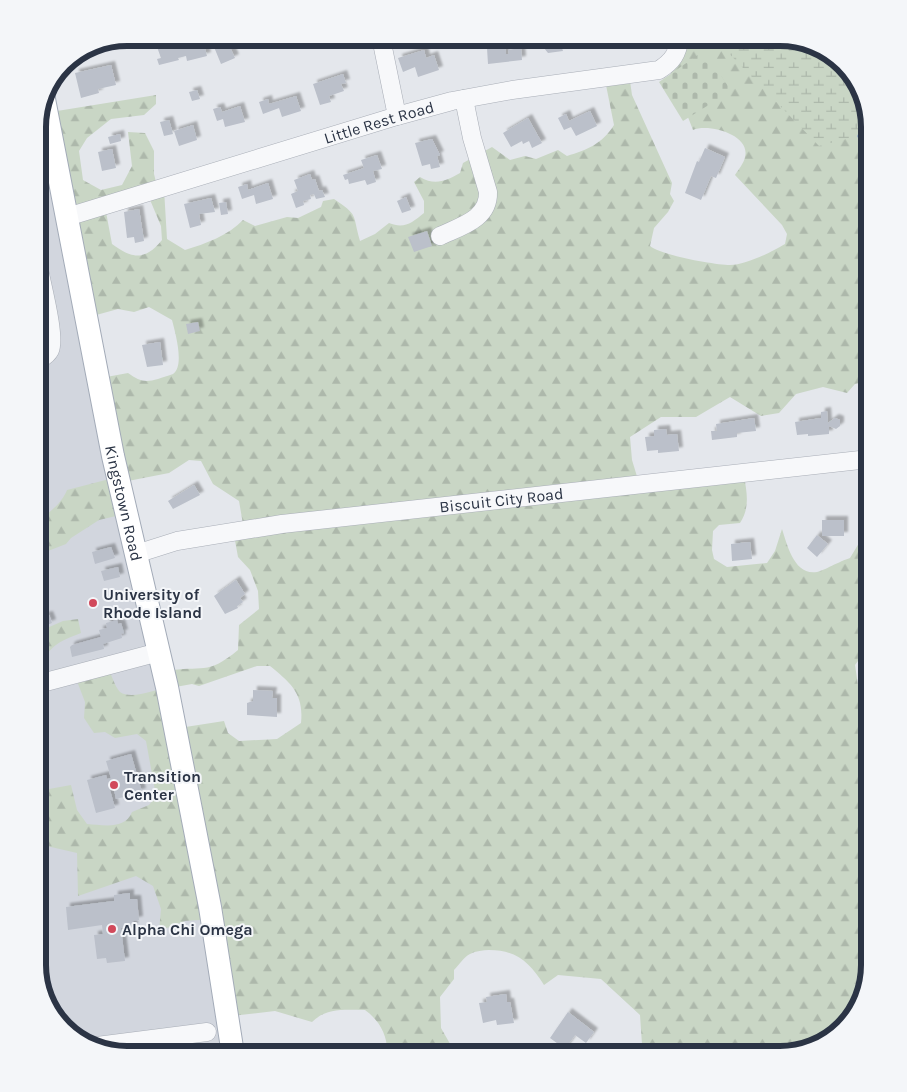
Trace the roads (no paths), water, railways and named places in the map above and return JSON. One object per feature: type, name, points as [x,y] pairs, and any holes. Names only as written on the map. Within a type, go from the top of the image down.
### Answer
[{"type":"main road","name":"Kingstown Road","points":[[47,116],[113,456],[159,652],[210,907],[232,1046]]},
{"type":"street","points":[[383,46],[396,116]]},
{"type":"street","name":"Little Rest Road","points":[[67,217],[396,116],[464,99],[512,90],[659,70],[671,62],[679,46]]},
{"type":"street","points":[[440,236],[474,220],[484,211],[488,201],[488,192],[472,138],[464,99]]},
{"type":"street","points":[[46,307],[51,334],[51,348],[46,356]]},
{"type":"street","name":"Biscuit City Road","points":[[136,554],[177,541],[282,524],[861,460]]},
{"type":"street","points":[[46,682],[159,652]]},
{"type":"street","points":[[113,1044],[207,1032]]},
{"type":"place","name":"University of Rhode Island","points":[[93,603]]},
{"type":"place","name":"Transition Center","points":[[114,785]]},
{"type":"place","name":"Alpha Chi Omega","points":[[112,929]]}]
